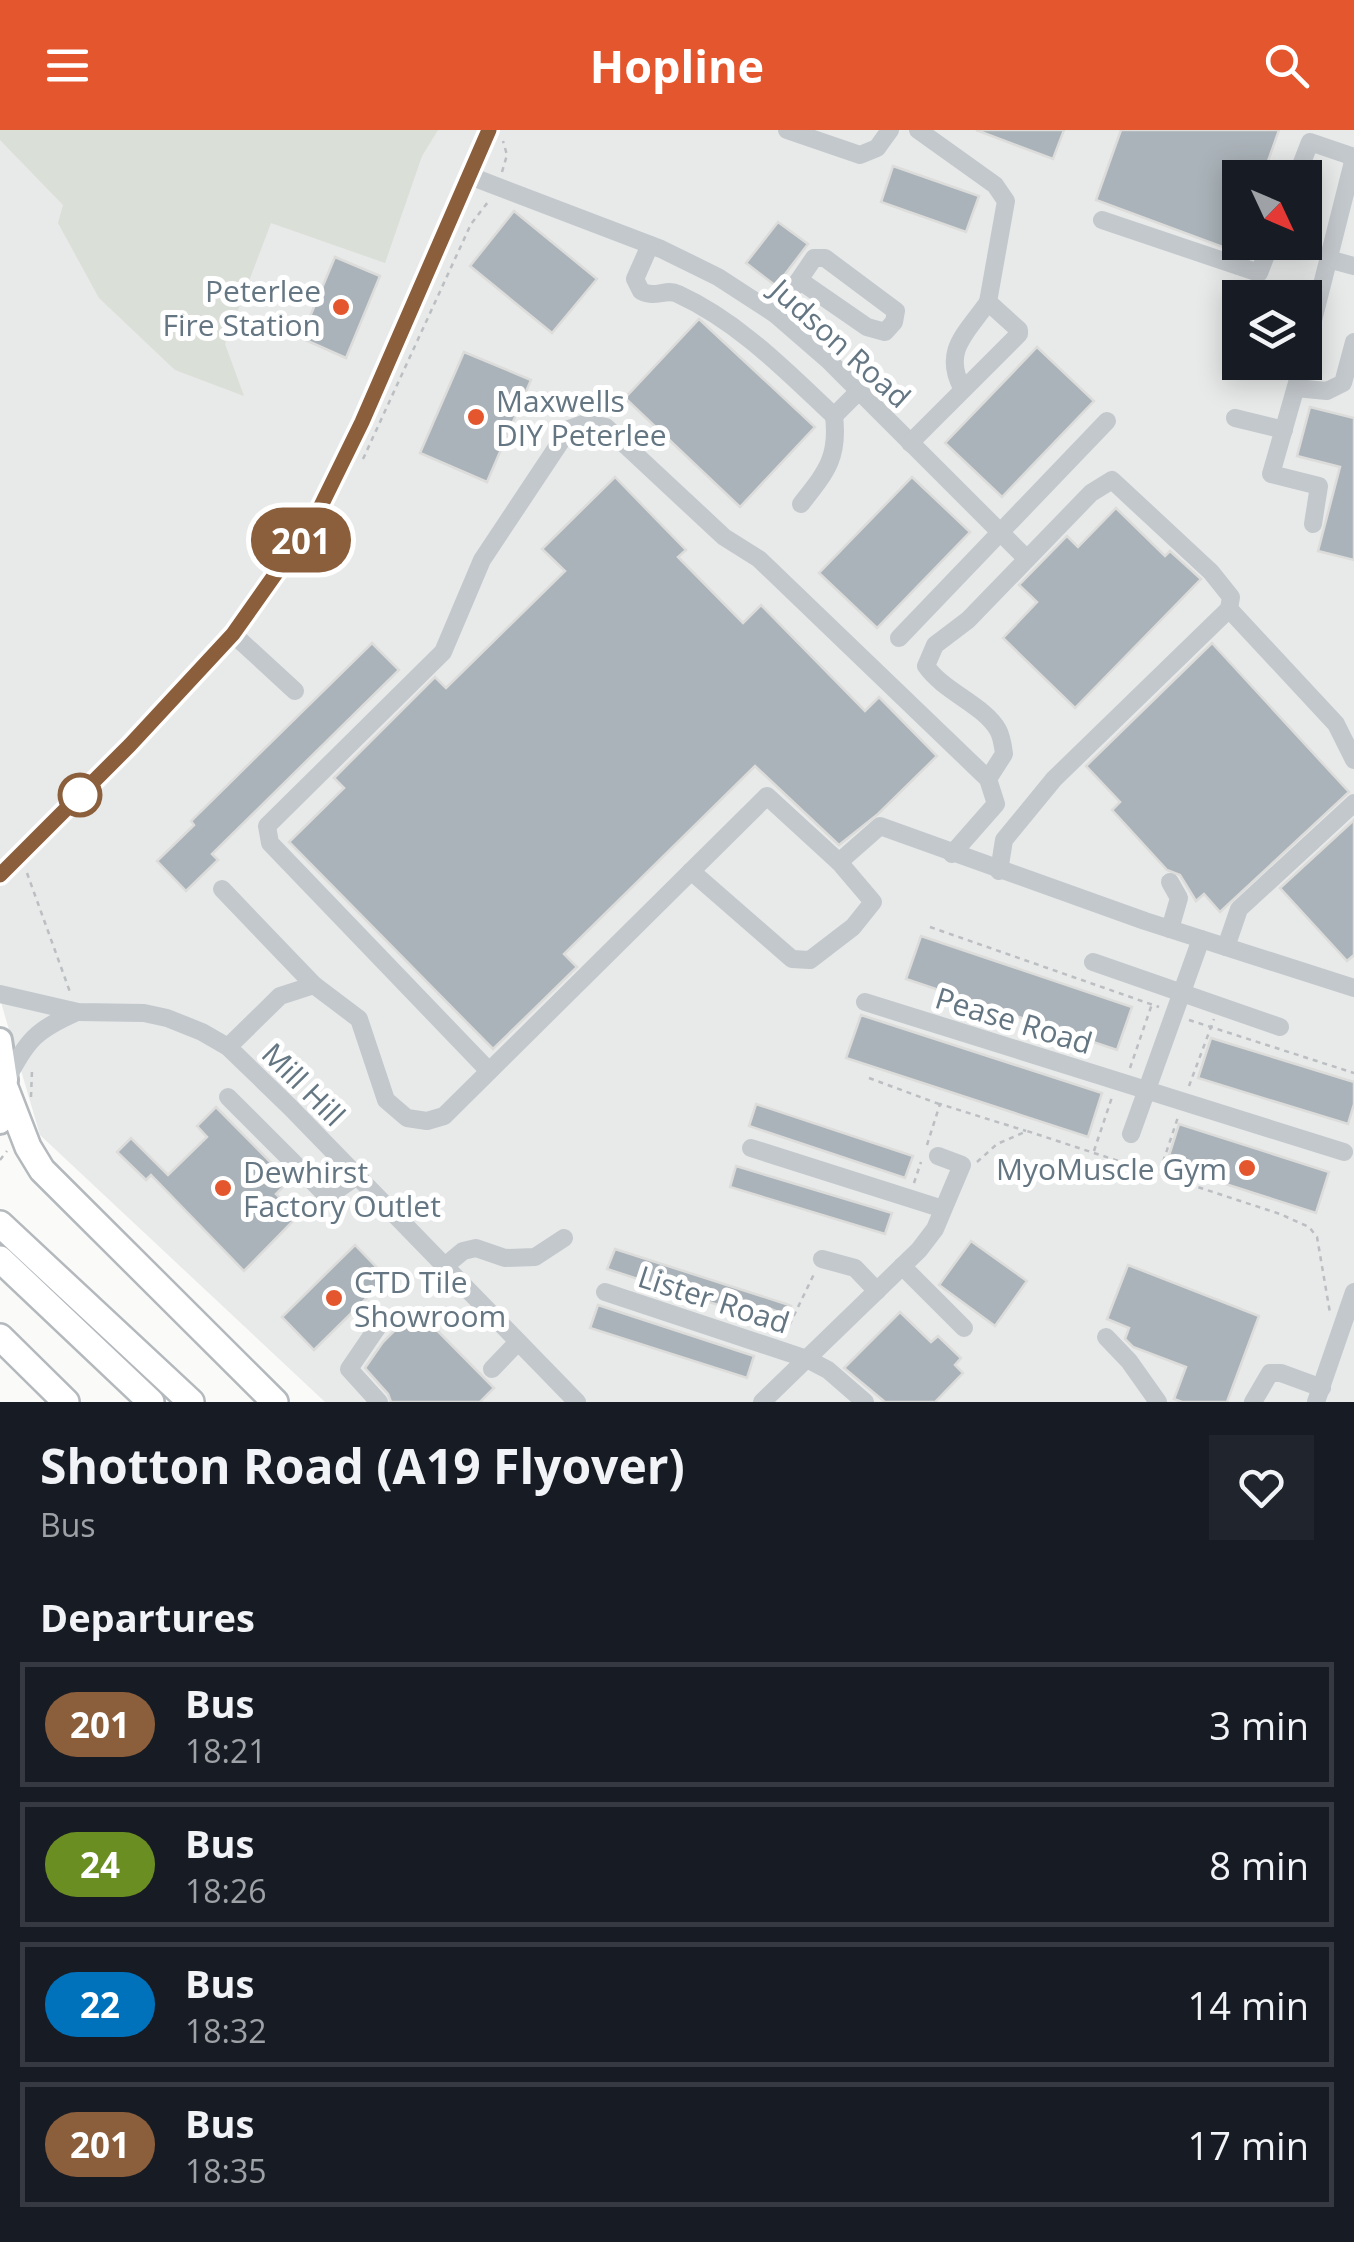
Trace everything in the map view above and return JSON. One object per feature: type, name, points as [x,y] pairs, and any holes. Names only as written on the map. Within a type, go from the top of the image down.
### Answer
[{"type":"highway","points":[[6,1085],[28,1147],[42,1170],[275,1402]]},
{"type":"highway","points":[[0,1224],[191,1402]]},
{"type":"highway","points":[[0,1259],[152,1402]]},
{"type":"highway","points":[[0,1337],[66,1402]]},
{"type":"main road","points":[[0,1040],[6,1085],[0,1122]]},
{"type":"street","points":[[787,130],[860,154],[877,148],[890,130]]},
{"type":"street","points":[[918,130],[995,186],[1006,201],[988,302],[955,352],[952,370],[962,388]]},
{"type":"street","points":[[0,875],[130,745],[233,634],[315,518],[362,422],[470,176],[495,132]]},
{"type":"street","points":[[1303,160],[1312,136],[1354,157],[1322,283]]},
{"type":"street","name":"Judson Road","points":[[470,176],[650,245],[718,277],[775,314],[859,391],[1027,559]]},
{"type":"street","points":[[1102,220],[1259,273],[1264,260]]},
{"type":"street","points":[[650,245],[636,279],[641,291],[656,296],[676,293],[720,318],[770,355],[834,416],[833,458],[801,504]]},
{"type":"street","points":[[775,314],[814,258],[825,258],[884,300],[896,311],[896,318],[885,332],[866,328],[799,280]]},
{"type":"street","points":[[1328,259],[1354,266]]},
{"type":"street","points":[[910,443],[1020,332],[988,302]]},
{"type":"street","points":[[1296,388],[1327,391],[1349,384],[1354,342]]},
{"type":"street","points":[[1298,380],[1271,474],[1319,486],[1313,524]]},
{"type":"street","points":[[834,416],[859,391]]},
{"type":"street","points":[[1235,418],[1284,430]]},
{"type":"street","points":[[899,638],[1107,422]]},
{"type":"street","points":[[489,1071],[270,843],[267,826],[444,652],[482,560],[569,429],[586,423],[606,427],[724,537],[759,560],[988,779],[996,804],[952,854]]},
{"type":"street","points":[[988,779],[1004,754],[1000,732],[937,681],[926,666],[935,644],[968,620],[1091,493],[1112,480],[1211,572],[1231,597],[1230,610],[1054,778],[1004,840],[999,871]]},
{"type":"street","points":[[1230,610],[1336,724],[1354,760]]},
{"type":"street","points":[[233,634],[296,691]]},
{"type":"street","points":[[222,889],[314,986],[360,1019],[386,1100],[407,1118],[427,1121],[444,1116],[489,1071],[691,871],[767,796],[839,862],[873,902],[853,928],[810,960],[792,959],[691,871]]},
{"type":"street","points":[[1226,947],[1239,909],[1354,803]]},
{"type":"street","points":[[839,862],[880,826],[999,871],[1354,988]]},
{"type":"street","points":[[1170,882],[1179,898],[1170,929]]},
{"type":"street","points":[[1131,1134],[1201,938]]},
{"type":"street","points":[[1092,962],[1280,1026]]},
{"type":"street","points":[[228,1047],[280,996],[314,986]]},
{"type":"street","name":"Mill Hill","points":[[0,994],[78,1012],[144,1013],[166,1018],[228,1047],[577,1402]]},
{"type":"street","name":"Pease Road","points":[[865,1002],[1344,1152]]},
{"type":"street","name":"Mill Hill","points":[[6,1085],[32,1038],[50,1024],[78,1012]]},
{"type":"street","points":[[228,1097],[325,1194],[357,1176]]},
{"type":"street","points":[[751,1148],[943,1210]]},
{"type":"street","name":"Lister Road","points":[[762,1402],[935,1229],[962,1165],[938,1156]]},
{"type":"street","points":[[445,1266],[464,1251],[476,1248],[505,1258],[535,1257],[564,1238]]},
{"type":"street","points":[[822,1259],[855,1268],[877,1291]]},
{"type":"street","points":[[902,1266],[964,1328]]},
{"type":"street","name":"Lister Road","points":[[604,1292],[806,1359]]},
{"type":"street","points":[[1253,1402],[1270,1373],[1281,1373],[1319,1395],[1354,1292]]},
{"type":"street","points":[[378,1402],[349,1369],[379,1325]]},
{"type":"street","points":[[1106,1337],[1158,1402]]},
{"type":"street","points":[[492,1369],[518,1342]]},
{"type":"street","points":[[806,1359],[828,1370],[865,1402]]},
{"type":"path","points":[[495,132],[507,155],[497,186]]},
{"type":"path","points":[[930,927],[1152,1003],[1176,1015],[1354,1073]]},
{"type":"path","points":[[1094,1152],[1152,1003]]},
{"type":"path","points":[[869,1078],[1309,1226],[1316,1237],[1338,1343]]},
{"type":"path","points":[[909,1198],[940,1104]]},
{"type":"path","points":[[972,1175],[978,1160],[998,1144],[1027,1132]]},
{"type":"path","points":[[778,1350],[822,1259]]},
{"type":"shaded area","points":[[0,130],[1354,130],[1354,1402],[325,1402],[40,1135],[0,999]]},
{"type":"shaded area","points":[[0,130],[438,130],[422,156],[385,263],[271,223],[225,344],[244,396],[175,370],[99,298],[58,223],[63,205],[0,140]]},
{"type":"building","points":[[976,130],[1064,130],[1053,159]]},
{"type":"building","points":[[1121,130],[1279,130],[1268,160],[1222,160],[1222,247],[1096,200]]},
{"type":"building","points":[[893,166],[979,196],[966,232],[881,202]]},
{"type":"building","points":[[514,211],[597,279],[552,333],[470,266]]},
{"type":"building","points":[[778,222],[808,244],[776,286],[746,263]]},
{"type":"building","name":"Peterlee Fire Station","points":[[335,257],[380,276],[346,358],[301,338]]},
{"type":"building","points":[[699,319],[815,427],[740,507],[625,398]]},
{"type":"building","points":[[1037,347],[1094,401],[1002,497],[945,443]]},
{"type":"building","name":"Maxwells DIY Peterlee","points":[[464,352],[531,380],[487,482],[420,453]]},
{"type":"building","points":[[1310,407],[1354,418],[1354,560],[1318,551],[1340,467],[1297,456]]},
{"type":"building","points":[[615,477],[686,550],[678,557],[743,623],[761,605],[865,711],[879,697],[937,756],[878,814],[839,845],[755,766],[564,954],[577,967],[493,1049],[289,842],[344,788],[334,778],[435,677],[446,688],[565,571],[542,549]]},
{"type":"building","points":[[912,477],[970,532],[877,628],[819,573]]},
{"type":"building","points":[[1116,508],[1165,556],[1170,551],[1201,579],[1075,708],[1003,638],[1037,602],[1019,585],[1067,536],[1078,547]]},
{"type":"building","points":[[372,643],[399,670],[212,854],[218,860],[186,891],[157,861],[194,825],[191,821]]},
{"type":"building","points":[[1212,643],[1349,792],[1220,912],[1204,894],[1196,901],[1180,875],[1167,870],[1112,810],[1120,802],[1086,766]]},
{"type":"building","points":[[1354,820],[1354,955],[1347,961],[1280,888]]},
{"type":"building","points":[[921,936],[1132,1007],[1117,1050],[906,979]]},
{"type":"building","points":[[861,1015],[1102,1093],[1088,1137],[846,1058]]},
{"type":"building","points":[[1211,1038],[1354,1082],[1354,1104],[1348,1124],[1198,1078]]},
{"type":"building","points":[[756,1104],[913,1156],[905,1178],[749,1126]]},
{"type":"building","name":"Dewhirst Factory Outlet","points":[[216,1107],[289,1181],[276,1194],[298,1216],[244,1271],[151,1175],[146,1180],[117,1152],[131,1138],[168,1175],[207,1137],[197,1126]]},
{"type":"building","name":"MyoMuscle Gym","points":[[1179,1124],[1329,1172],[1316,1213],[1166,1165]]},
{"type":"building","points":[[736,1166],[892,1213],[885,1234],[730,1187]]},
{"type":"building","points":[[971,1241],[1027,1281],[995,1326],[939,1285]]},
{"type":"building","name":"CTD Tile Showroom","points":[[355,1245],[387,1278],[314,1350],[282,1317]]},
{"type":"building","points":[[615,1249],[791,1306],[787,1316],[771,1309],[768,1321],[607,1269]]},
{"type":"building","points":[[1128,1265],[1259,1316],[1227,1402],[1174,1399],[1186,1367],[1133,1347],[1125,1339],[1129,1328],[1107,1319]]},
{"type":"building","points":[[598,1305],[754,1356],[747,1378],[590,1328]]},
{"type":"building","points":[[416,1309],[494,1388],[480,1402],[391,1402],[365,1368],[383,1342]]},
{"type":"building","points":[[900,1312],[931,1342],[938,1336],[961,1358],[955,1365],[963,1373],[935,1402],[885,1402],[844,1368]]},
{"type":"bus line","name":"201","points":[[0,875],[130,745],[233,634],[315,518],[362,422],[489,130]]},
{"type":"place","name":"Peterlee Fire Station","points":[[341,307]]},
{"type":"place","name":"Maxwells DIY Peterlee","points":[[476,417]]},
{"type":"place","name":"MyoMuscle Gym","points":[[1247,1168]]},
{"type":"place","name":"Dewhirst Factory Outlet","points":[[223,1188]]},
{"type":"place","name":"CTD Tile Showroom","points":[[334,1298]]}]
